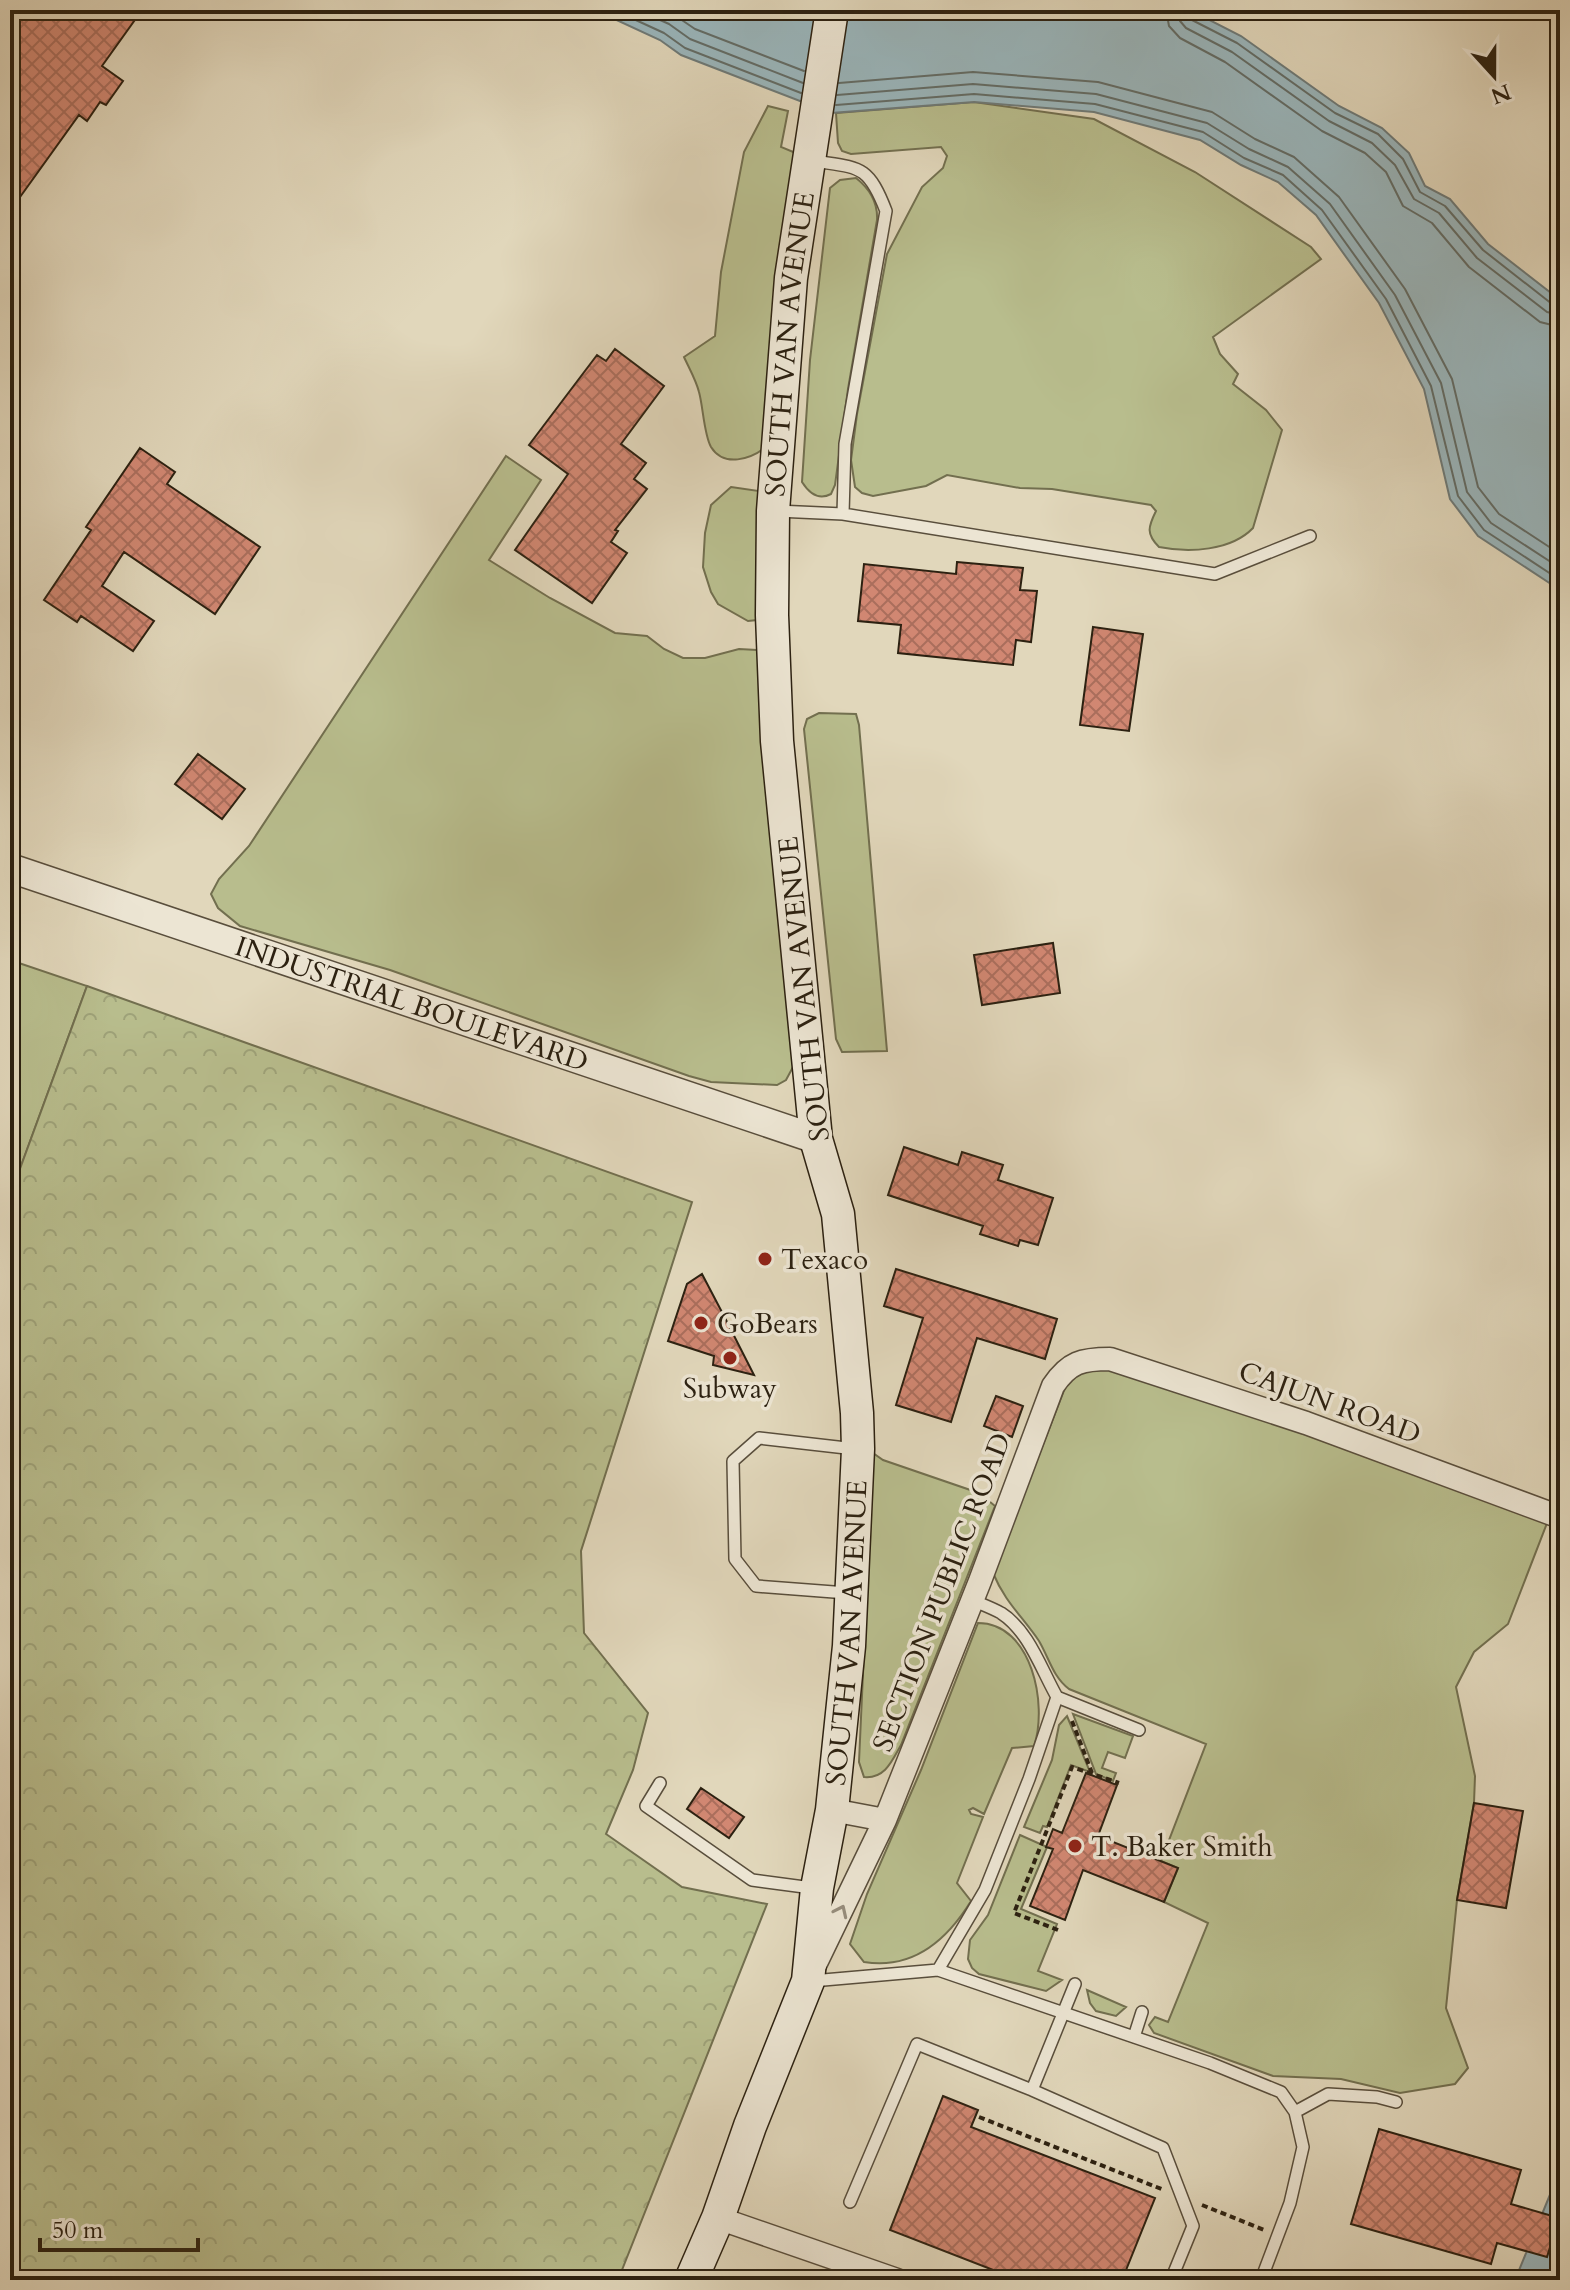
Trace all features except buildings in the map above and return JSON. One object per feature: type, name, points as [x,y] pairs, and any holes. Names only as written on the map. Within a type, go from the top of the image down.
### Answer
[{"type":"main road","name":"SOUTH VAN AVENUE","points":[[691,2280],[718,2218],[750,2126],[808,1981],[817,1888],[832,1810],[851,1594],[858,1449],[838,1214],[816,1139],[777,741],[772,615],[773,511],[791,278],[832,10]]},
{"type":"street","name":"INDUSTRIAL BOULEVARD","points":[[10,868],[816,1139]]},
{"type":"street","name":"CAJUN ROAD","points":[[1077,1362],[1110,1359],[1306,1423],[1560,1517]]},
{"type":"street","name":"SECTION PUBLIC ROAD","points":[[808,1981],[885,1820],[1053,1386],[1066,1369],[1077,1362]]},
{"type":"street","points":[[832,1810],[885,1820]]},
{"type":"street","points":[[718,2218],[897,2280]]},
{"type":"lane","points":[[809,160],[859,168],[878,187],[886,211],[845,444],[843,514]]},
{"type":"lane","points":[[773,511],[843,514],[1215,574],[1310,536]]},
{"type":"lane","points":[[851,1594],[756,1586],[735,1559],[733,1461],[759,1438],[858,1449]]},
{"type":"lane","points":[[972,1600],[1003,1614],[1022,1635],[1061,1699],[1139,1730]]},
{"type":"lane","points":[[938,1970],[985,1890],[1061,1699]]},
{"type":"lane","points":[[660,1783],[646,1806],[752,1880],[817,1888]]},
{"type":"lane","points":[[808,1981],[938,1970],[1210,2063],[1281,2092],[1295,2112],[1303,2147],[1290,2203],[1261,2280]]},
{"type":"lane","points":[[1032,2090],[1075,1984]]},
{"type":"lane","points":[[1134,2037],[1142,2012]]},
{"type":"lane","points":[[850,2202],[917,2044],[1032,2090],[1163,2148],[1193,2226],[1171,2280]]},
{"type":"lane","points":[[1295,2112],[1328,2094],[1377,2097],[1396,2102]]},
{"type":"path","points":[[1061,1699],[1092,1775]]},
{"type":"path","points":[[1058,1930],[1014,1913],[1072,1767],[1119,1783]]},
{"type":"path","points":[[979,2117],[1278,2235]]},
{"type":"green space","points":[[974,102],[1094,119],[1195,172],[1311,247],[1321,259],[1213,337],[1220,354],[1238,374],[1233,384],[1266,410],[1282,430],[1253,528],[1244,536],[1222,546],[1196,550],[1159,547],[1150,534],[1156,511],[1151,505],[947,475],[926,486],[873,496],[855,487],[851,460],[857,414],[887,254],[922,187],[943,168],[947,156],[941,147],[851,154],[842,151],[838,143],[836,113]]},
{"type":"green space","points":[[768,106],[788,111],[781,147],[798,154],[766,447],[745,458],[730,459],[716,454],[711,447],[698,388],[684,357],[715,336],[721,272],[744,152]]},
{"type":"green space","points":[[856,178],[872,196],[877,220],[835,485],[831,494],[818,496],[802,482],[810,360],[830,188],[840,180]]},
{"type":"green space","points":[[506,456],[541,480],[489,560],[615,633],[647,636],[683,658],[705,658],[739,649],[757,650],[764,654],[793,1067],[786,1080],[777,1085],[711,1082],[689,1076],[390,970],[240,926],[218,908],[211,894],[219,879],[249,846]]},
{"type":"green space","points":[[731,487],[759,491],[757,620],[748,621],[718,604],[703,567],[711,505]]},
{"type":"green space","points":[[819,713],[856,714],[859,725],[887,1051],[842,1052],[836,1039],[804,729],[807,719]]},
{"type":"green space","points":[[10,960],[87,986],[10,1196]]},
{"type":"green space","points":[[87,986],[692,1202],[581,1551],[584,1633],[648,1713],[633,1770],[606,1834],[682,1887],[767,1904],[618,2280],[10,2280],[10,1196]]},
{"type":"green space","points":[[1115,1366],[1549,1518],[1508,1624],[1474,1652],[1456,1687],[1475,1776],[1474,1803],[1457,1900],[1446,2008],[1468,2068],[1455,2084],[1400,2093],[1341,2079],[1273,2076],[1154,2033],[1149,2025],[1155,2017],[1168,2022],[1208,1923],[1164,1902],[1178,1868],[1161,1861],[1206,1744],[1069,1689],[1055,1673],[1039,1641],[1008,1601],[993,1573],[1065,1388],[1081,1374]]},
{"type":"green space","points":[[873,1453],[883,1460],[979,1493],[995,1506],[901,1745],[883,1772],[864,1777],[859,1762]]},
{"type":"green space","points":[[978,1623],[996,1627],[1012,1636],[1032,1669],[1039,1709],[1034,1746],[1012,1748],[984,1814],[973,1808],[969,1810],[971,1814],[983,1817],[957,1883],[971,1901],[962,1915],[940,1940],[913,1956],[882,1963],[864,1962],[850,1944],[867,1894],[921,1770]]},
{"type":"green space","points":[[1073,1714],[1133,1736],[1125,1758],[1108,1752],[1102,1768],[1116,1773],[1113,1781],[1096,1774]]},
{"type":"green space","points":[[1067,1716],[1090,1772],[1071,1765],[1047,1827],[1043,1826],[1040,1833],[1024,1827],[1052,1760],[1059,1725]]},
{"type":"green space","points":[[1020,1835],[1047,1847],[1021,1909],[1057,1924],[1038,1971],[1062,1980],[1046,1991],[979,1974],[968,1959],[970,1940],[988,1915]]},
{"type":"green space","points":[[1087,1990],[1126,2007],[1116,2016],[1096,2011]]},
{"type":"water","points":[[595,10],[1190,10],[1241,36],[1339,106],[1382,128],[1409,153],[1425,186],[1450,199],[1488,244],[1560,300],[1560,590],[1478,536],[1450,499],[1424,389],[1379,303],[1316,215],[1278,182],[1241,165],[1200,140],[1094,112],[974,102],[831,113],[681,55],[660,40]]},
{"type":"water","points":[[1556,2180],[1560,2182],[1560,2280],[1515,2280]]},
{"type":"place","name":"Texaco","points":[[765,1259]]},
{"type":"place","name":"GoBears","points":[[701,1323]]},
{"type":"place","name":"Subway","points":[[730,1358]]},
{"type":"place","name":"T. Baker Smith","points":[[1075,1846]]}]
